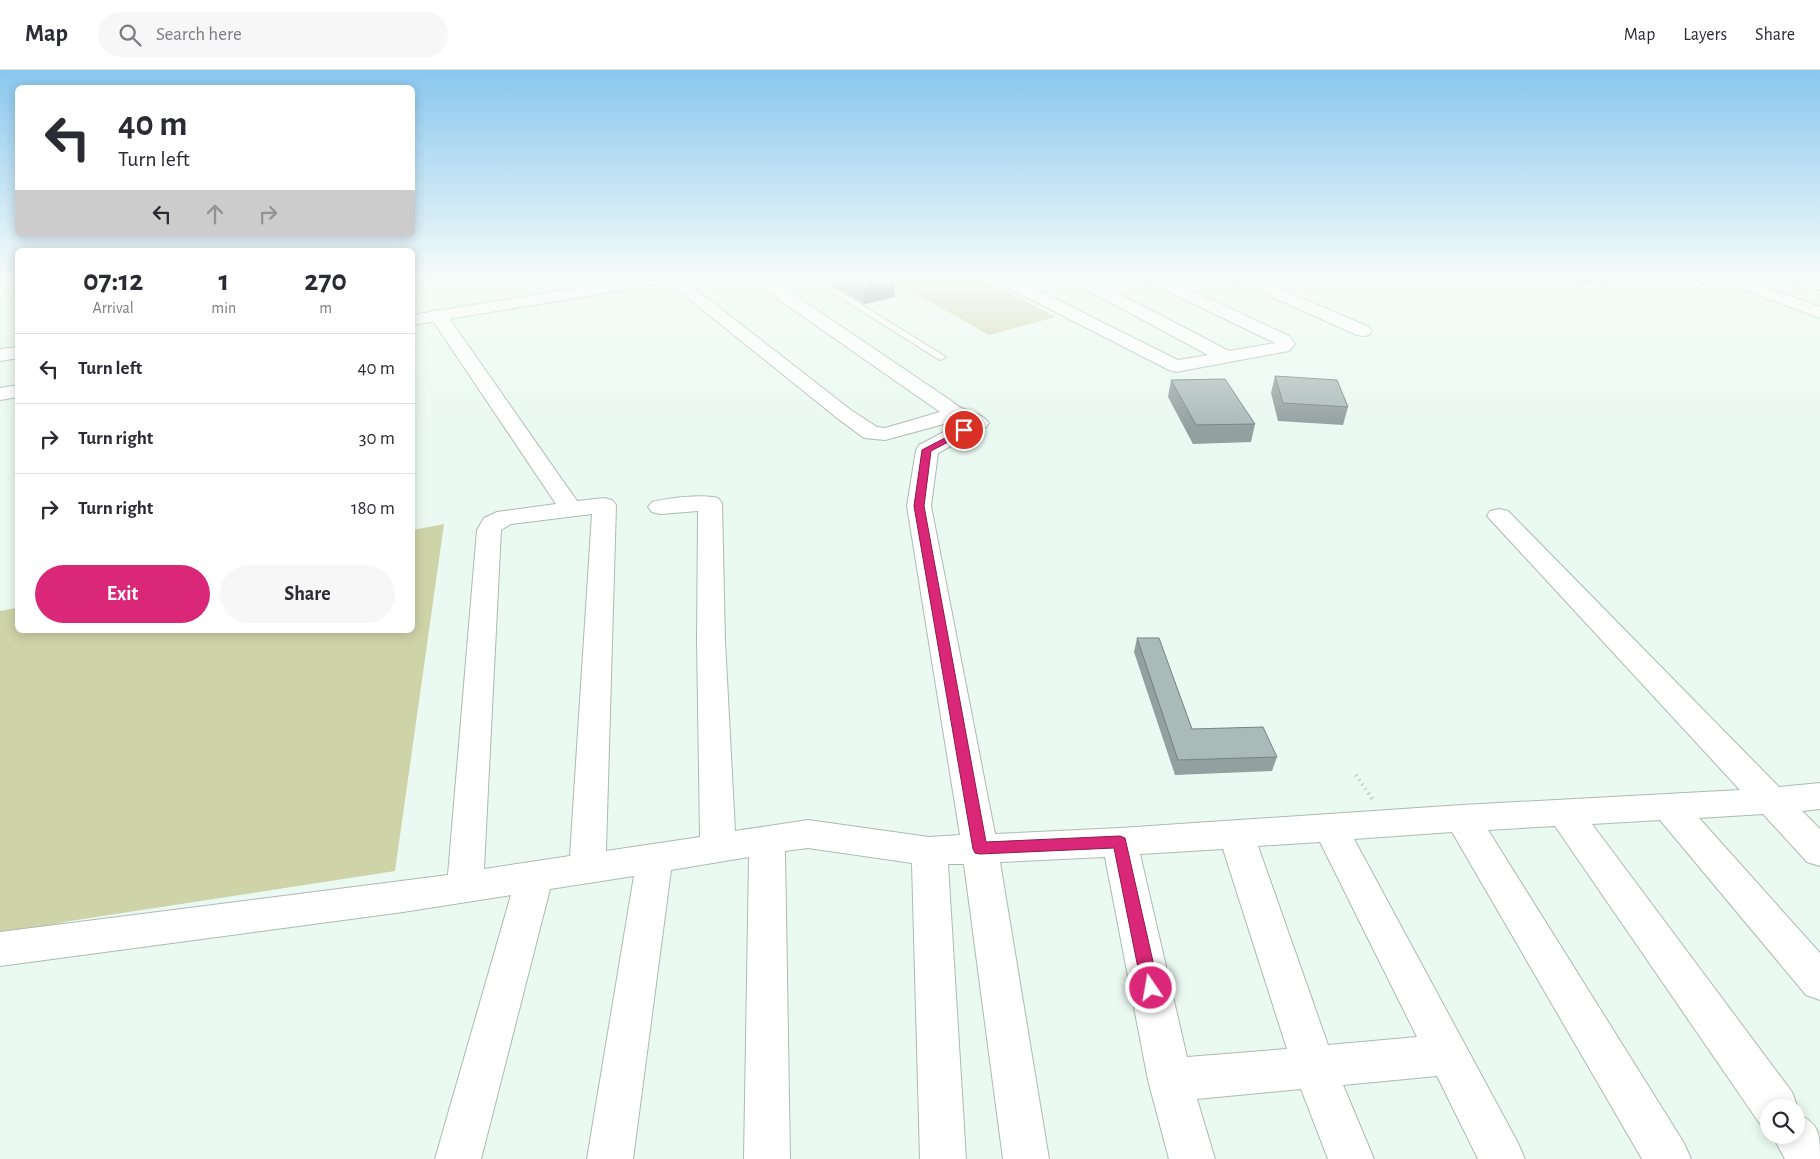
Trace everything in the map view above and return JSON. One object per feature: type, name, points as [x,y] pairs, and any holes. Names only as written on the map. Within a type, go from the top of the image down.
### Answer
[{"type":"street","points":[[447,328],[571,510]]},
{"type":"street","points":[[735,328],[851,419],[872,433],[885,434],[933,422],[947,418],[951,412]]},
{"type":"street","points":[[831,328],[946,406],[951,412],[979,423],[927,450],[919,506],[980,849],[1026,1159]]},
{"type":"street","points":[[1100,328],[1176,366],[1283,347],[1286,344],[1283,340],[1257,328]]},
{"type":"street","points":[[1172,328],[1227,357]]},
{"type":"street","points":[[1356,328],[1363,331]]},
{"type":"street","points":[[0,355],[15,352]]},
{"type":"street","points":[[0,394],[15,392]]},
{"type":"street","points":[[660,507],[710,503],[711,641],[718,848]]},
{"type":"street","points":[[465,887],[489,530],[492,523],[506,517],[604,505],[587,868]]},
{"type":"street","points":[[1499,516],[1820,852]]},
{"type":"street","points":[[0,949],[465,887],[808,834],[929,851],[1120,842],[1462,818],[1670,808],[1820,796]]},
{"type":"street","points":[[1670,808],[1820,982]]},
{"type":"street","points":[[1565,814],[1770,1099]]},
{"type":"street","points":[[1462,818],[1668,1159]]},
{"type":"street","points":[[1330,827],[1502,1159]]},
{"type":"street","points":[[1236,834],[1314,1067],[1351,1159]]},
{"type":"street","points":[[767,840],[767,1159]]},
{"type":"street","points":[[1120,842],[1170,1080],[1192,1159]]},
{"type":"street","points":[[929,851],[944,1159]]},
{"type":"street","points":[[610,1159],[655,857]]},
{"type":"street","points":[[458,1159],[535,876]]},
{"type":"street","points":[[1170,1080],[1448,1055]]},
{"type":"street","points":[[1802,1144],[1813,1159]]},
{"type":"lane","points":[[894,328],[941,357]]},
{"type":"green space","points":[[976,328],[1016,328],[989,335]]},
{"type":"green space","points":[[444,524],[395,871],[70,921],[0,935],[0,611],[15,608],[15,633],[415,633],[415,530]]},
{"type":"building","points":[[1275,376],[1337,380],[1348,407],[1283,403]]},
{"type":"building","points":[[1225,379],[1255,424],[1196,425],[1171,380]]},
{"type":"building","points":[[1137,638],[1159,638],[1192,729],[1263,727],[1277,757],[1178,760]]},
{"type":"route","points":[[964,430],[927,450],[919,506],[980,849],[1120,842],[1151,988]]}]
